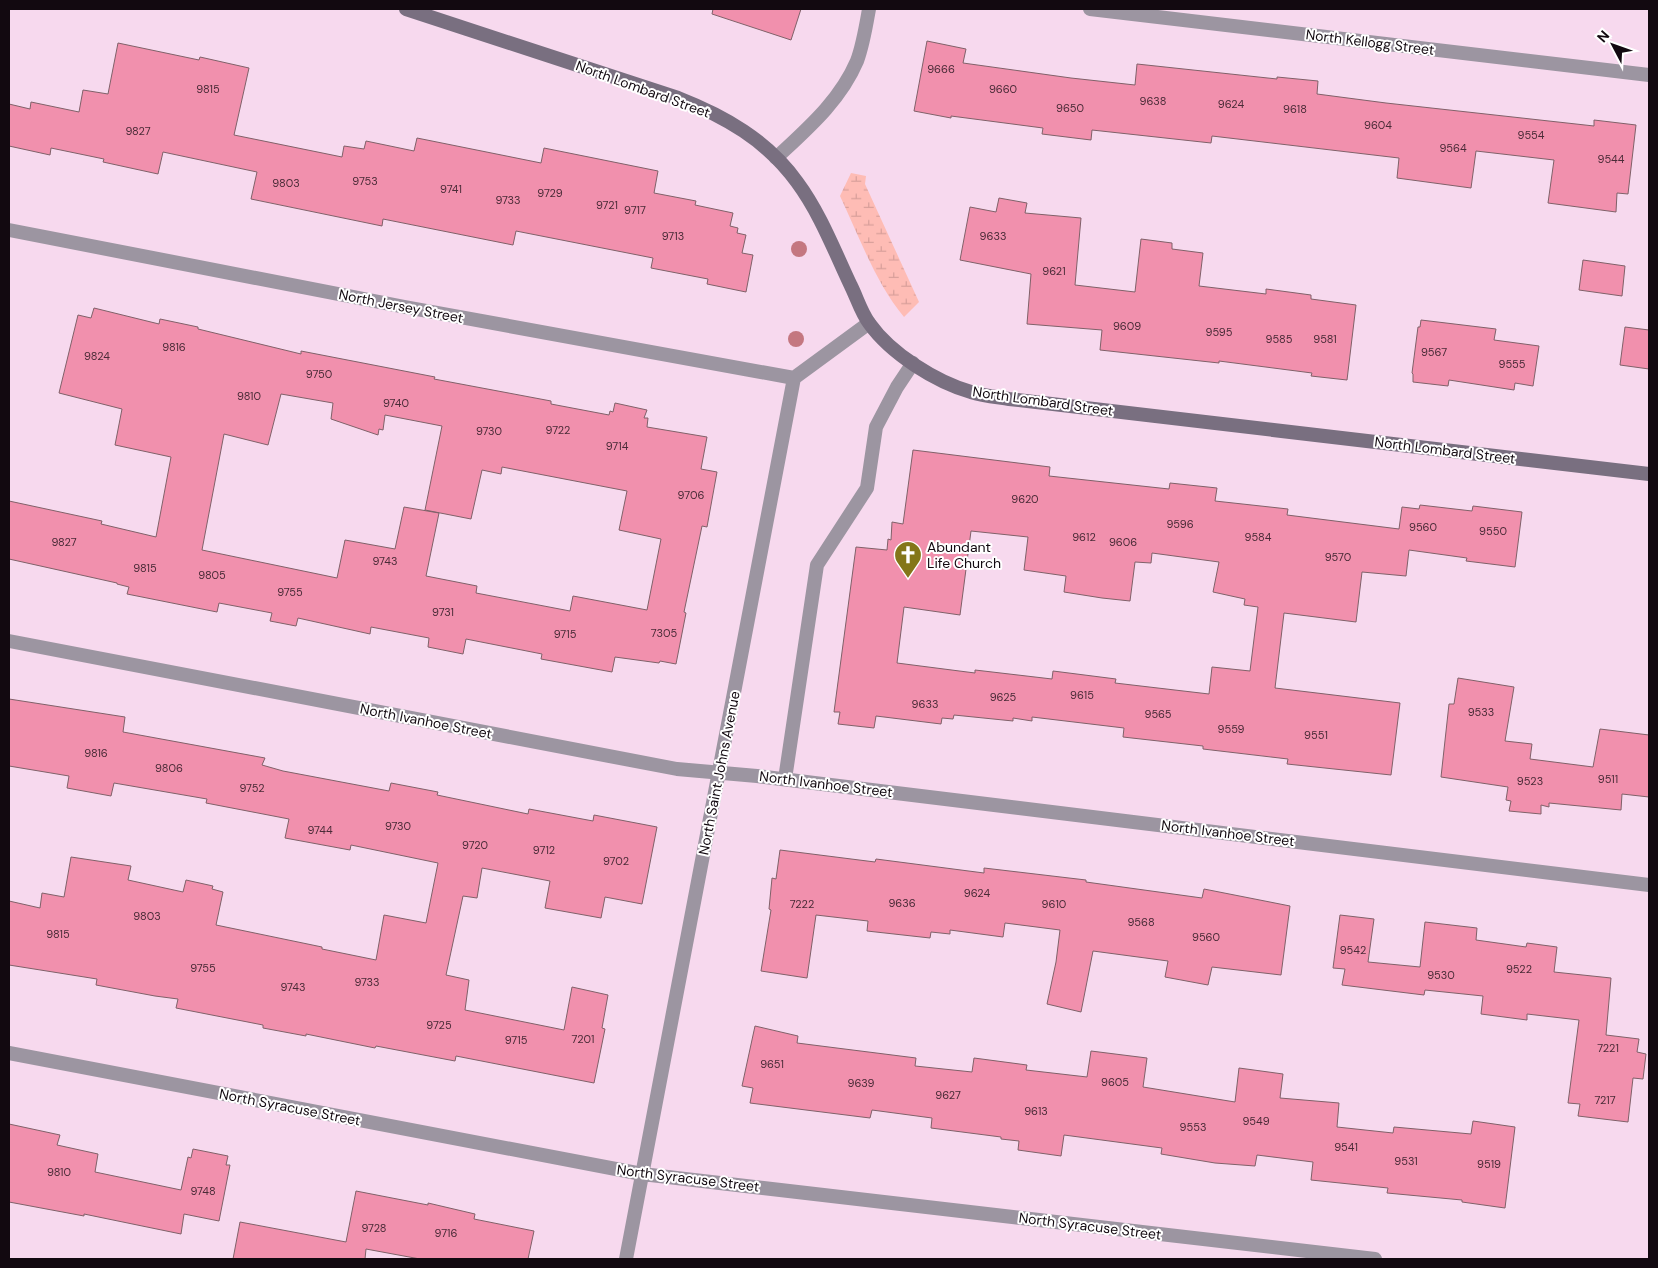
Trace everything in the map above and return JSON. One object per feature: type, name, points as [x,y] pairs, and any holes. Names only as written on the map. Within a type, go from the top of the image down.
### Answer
[{"type":"main road","name":"North Lombard Street","points":[[406,9],[691,103],[734,124],[765,147],[796,181],[814,209],[869,323],[892,347],[913,363],[955,386],[972,392],[1008,399],[1649,474]]},
{"type":"street","points":[[776,158],[821,116],[849,77],[860,51],[869,9]]},
{"type":"street","name":"North Kellogg Street","points":[[1090,9],[1649,75]]},
{"type":"street","name":"North Jersey Street","points":[[9,230],[405,307],[794,378]]},
{"type":"street","points":[[794,378],[869,323]]},
{"type":"street","points":[[785,779],[817,565],[867,488],[876,427],[897,387],[913,363]]},
{"type":"street","name":"North Saint Johns Avenue","points":[[626,1259],[794,378]]},
{"type":"street","name":"North Ivanhoe Street","points":[[9,641],[677,769],[785,779],[1649,884]]},
{"type":"street","name":"North Syracuse Street","points":[[9,1053],[642,1174],[1375,1259]]},
{"type":"green space","points":[[851,173],[866,176],[865,184],[919,302],[904,317],[876,274],[840,196]]},
{"type":"building","points":[[713,9],[801,9],[791,40],[712,14]]},
{"type":"building","points":[[927,41],[966,49],[963,63],[1071,78],[1135,85],[1137,64],[1277,79],[1277,77],[1318,81],[1317,94],[1386,103],[1594,126],[1594,120],[1636,125],[1628,194],[1617,193],[1616,212],[1548,203],[1554,160],[1476,151],[1471,188],[1397,178],[1399,158],[1212,136],[1211,143],[1092,130],[1091,140],[1042,134],[1043,128],[951,116],[951,118],[914,111]]},
{"type":"building","points":[[118,43],[199,60],[200,57],[249,68],[234,135],[342,157],[344,146],[364,149],[366,141],[414,151],[417,138],[541,163],[544,148],[658,171],[654,193],[696,201],[695,205],[733,213],[730,226],[738,228],[737,233],[746,235],[742,253],[753,255],[746,292],[707,284],[708,279],[651,268],[653,258],[516,231],[513,245],[383,219],[382,226],[251,199],[257,172],[163,152],[158,174],[103,162],[104,159],[51,148],[50,155],[9,146],[9,104],[30,109],[31,102],[79,112],[83,90],[108,94]]},
{"type":"building","points":[[999,198],[1027,203],[1025,213],[1081,218],[1075,285],[1135,292],[1141,239],[1172,243],[1172,249],[1203,253],[1199,286],[1266,294],[1266,289],[1311,295],[1311,299],[1356,305],[1347,380],[1311,376],[1312,373],[1219,361],[1219,363],[1100,350],[1102,330],[1027,324],[1031,274],[960,260],[970,207],[996,212]]},
{"type":"building","points":[[1583,260],[1625,266],[1622,296],[1579,290]]},
{"type":"building","points":[[94,308],[159,324],[160,319],[301,354],[301,351],[435,377],[434,379],[551,401],[551,404],[609,415],[610,411],[613,412],[615,403],[647,410],[644,418],[648,418],[647,427],[707,437],[701,469],[717,472],[707,527],[702,526],[684,612],[686,613],[676,664],[615,657],[612,672],[541,659],[542,654],[466,639],[463,654],[428,647],[429,638],[371,627],[370,634],[298,618],[296,626],[270,621],[272,613],[219,603],[217,612],[127,594],[129,587],[117,583],[9,559],[9,501],[102,521],[101,524],[156,537],[171,457],[115,445],[122,409],[59,393],[78,315],[91,318]],"holes":[[[281,394],[333,403],[331,419],[378,435],[379,429],[383,430],[385,415],[442,426],[425,510],[471,519],[482,470],[501,474],[502,467],[627,491],[619,530],[661,539],[647,610],[573,596],[570,611],[476,593],[477,586],[426,576],[439,513],[404,507],[395,549],[345,540],[337,578],[202,550],[224,434],[268,445]]]},
{"type":"building","points":[[1421,320],[1496,329],[1494,340],[1539,346],[1533,386],[1515,383],[1514,390],[1449,380],[1448,386],[1413,382],[1412,373],[1418,327],[1420,327]]},
{"type":"building","points":[[1625,327],[1649,330],[1649,369],[1620,365]]},
{"type":"building","points":[[913,450],[1050,467],[1049,476],[1169,489],[1170,483],[1217,488],[1215,501],[1288,509],[1287,515],[1399,529],[1402,507],[1419,509],[1420,505],[1472,511],[1473,506],[1522,512],[1515,567],[1466,561],[1467,558],[1409,550],[1406,576],[1362,572],[1356,622],[1284,613],[1275,688],[1400,703],[1391,775],[1287,764],[1288,759],[1203,749],[1203,746],[1123,737],[1124,728],[1032,717],[1032,721],[1013,718],[1013,721],[954,715],[953,719],[942,718],[941,724],[876,716],[874,728],[838,724],[840,712],[834,712],[856,547],[887,550],[888,539],[891,540],[892,522],[903,524]],"holes":[[[971,531],[1028,537],[1024,570],[1066,576],[1064,592],[1102,598],[1130,601],[1135,562],[1151,563],[1152,553],[1219,562],[1213,592],[1245,599],[1244,605],[1258,607],[1250,671],[1212,667],[1209,694],[1115,683],[1116,679],[1053,671],[1052,679],[975,670],[975,673],[897,663],[904,607],[960,615]]]},
{"type":"building","points":[[1458,678],[1514,687],[1505,741],[1532,744],[1530,759],[1593,767],[1600,729],[1649,735],[1649,797],[1622,794],[1621,810],[1549,803],[1549,807],[1541,805],[1541,814],[1509,811],[1511,801],[1506,800],[1508,787],[1441,777],[1449,704],[1454,704]]},
{"type":"building","points":[[9,699],[125,717],[123,732],[265,758],[262,765],[283,771],[389,791],[391,783],[438,792],[437,795],[528,814],[529,809],[593,821],[594,815],[657,827],[642,904],[605,897],[601,918],[545,908],[550,881],[482,868],[477,898],[463,896],[446,975],[469,980],[465,1010],[564,1030],[572,987],[608,995],[602,1028],[605,1029],[594,1083],[456,1056],[455,1061],[263,1028],[263,1025],[176,1008],[178,999],[96,985],[97,979],[9,965],[9,901],[40,908],[42,893],[64,897],[71,857],[131,866],[128,880],[183,892],[186,880],[213,886],[212,889],[223,892],[216,925],[376,960],[384,915],[426,923],[438,863],[351,845],[350,850],[285,838],[289,819],[206,803],[207,799],[114,783],[111,796],[67,788],[69,776],[9,766]]},
{"type":"building","points":[[780,850],[875,862],[876,859],[984,873],[984,868],[1086,880],[1086,882],[1202,898],[1204,889],[1290,906],[1281,975],[1212,967],[1208,985],[1165,977],[1168,961],[1093,951],[1081,1012],[1047,1004],[1056,962],[1060,930],[1005,923],[1003,937],[950,930],[950,934],[931,932],[930,938],[867,931],[868,921],[816,915],[807,978],[761,971],[771,910],[769,909],[772,878],[776,879]]},
{"type":"building","points":[[1340,915],[1374,919],[1368,962],[1420,967],[1425,922],[1477,928],[1476,940],[1526,947],[1527,943],[1557,947],[1554,972],[1611,978],[1606,1035],[1639,1039],[1637,1052],[1646,1054],[1643,1079],[1633,1078],[1628,1122],[1578,1116],[1580,1104],[1568,1103],[1579,1020],[1527,1014],[1527,1020],[1481,1014],[1483,996],[1425,990],[1424,995],[1342,985],[1345,969],[1333,968]]},
{"type":"building","points":[[755,1026],[798,1036],[797,1043],[916,1058],[915,1066],[972,1072],[974,1058],[1027,1065],[1026,1070],[1087,1077],[1091,1051],[1147,1058],[1143,1087],[1235,1102],[1239,1068],[1283,1074],[1280,1098],[1339,1103],[1337,1127],[1393,1133],[1394,1127],[1471,1134],[1473,1121],[1515,1127],[1505,1208],[1462,1202],[1462,1200],[1387,1193],[1388,1188],[1311,1180],[1313,1162],[1257,1155],[1255,1166],[1215,1163],[1161,1154],[1162,1148],[1064,1135],[1061,1156],[1018,1150],[1019,1141],[1001,1139],[1001,1137],[931,1128],[932,1118],[872,1110],[870,1118],[750,1103],[753,1088],[742,1086]]},
{"type":"building","points":[[9,1124],[60,1135],[57,1145],[98,1154],[95,1172],[181,1190],[188,1157],[191,1158],[193,1149],[228,1156],[226,1165],[230,1165],[219,1221],[184,1214],[181,1234],[84,1214],[84,1216],[9,1202]]},
{"type":"building","points":[[356,1191],[428,1205],[428,1203],[475,1214],[474,1219],[534,1231],[528,1259],[420,1259],[366,1249],[365,1259],[233,1259],[240,1222],[346,1242]]},
{"type":"place","name":"Abundant Life Church","points":[[908,579]]}]
